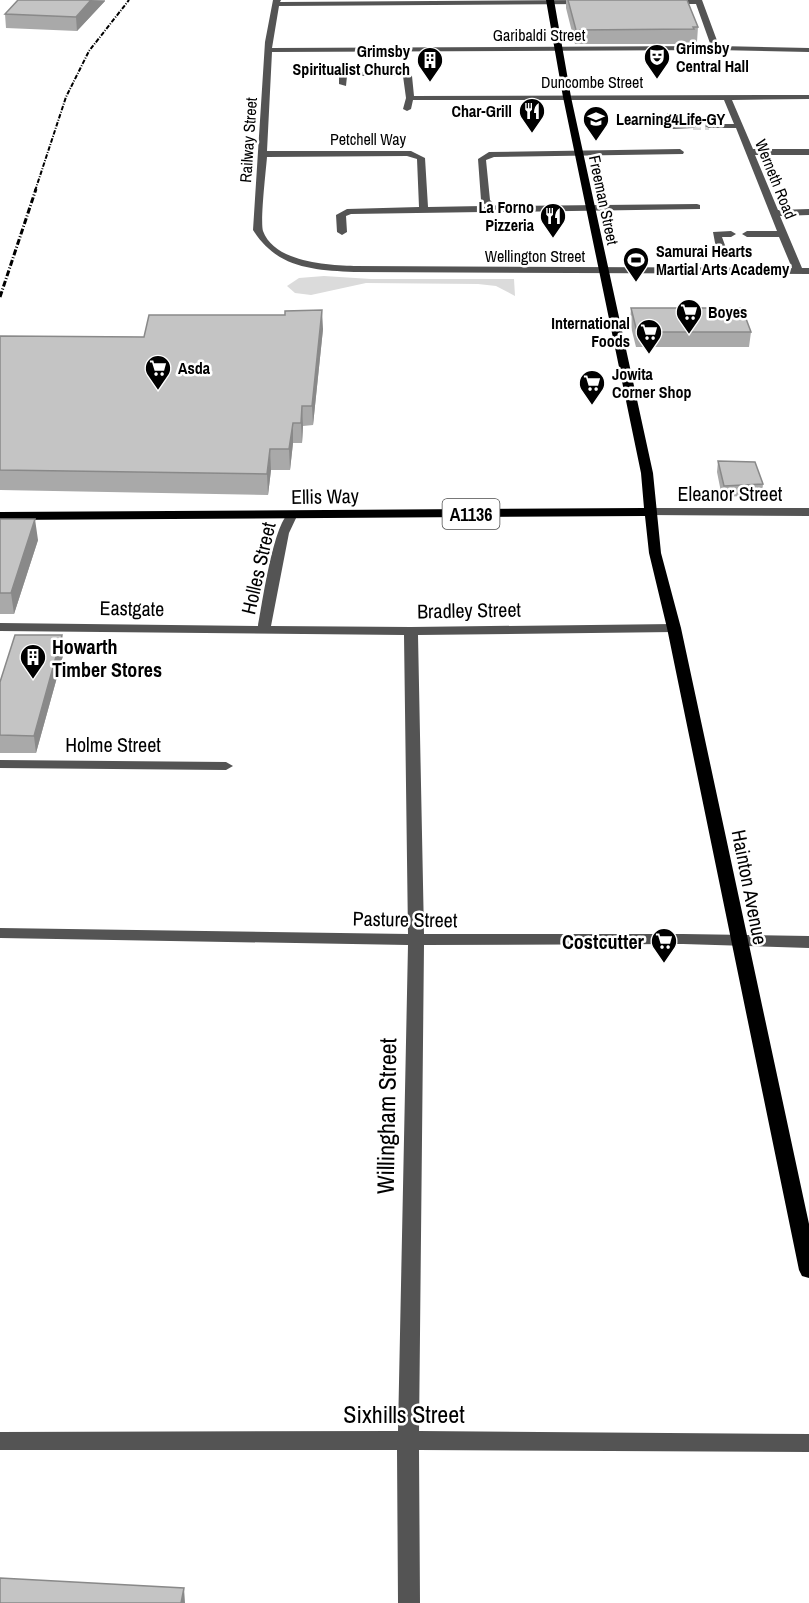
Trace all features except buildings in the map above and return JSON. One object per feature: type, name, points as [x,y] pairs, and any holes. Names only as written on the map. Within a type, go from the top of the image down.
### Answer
[{"type":"main road","name":"Freeman Street","points":[[550,1],[567,98],[646,473],[651,512]]},
{"type":"main road","name":"Ellis Way","points":[[0,516],[651,512]]},
{"type":"main road","name":"Hainton Avenue","points":[[651,512],[655,553],[674,628],[809,1270]]},
{"type":"street","points":[[653,2],[699,1],[716,48]]},
{"type":"street","points":[[277,2],[596,2]]},
{"type":"street","name":"Railway Street","points":[[277,2],[269,50],[258,230],[262,239],[271,247],[297,262]]},
{"type":"street","name":"Garibaldi Street","points":[[269,50],[716,48],[809,50]]},
{"type":"street","points":[[343,84],[343,74],[404,74],[408,76],[410,98],[407,109]]},
{"type":"street","name":"Werneth Road","points":[[727,97],[798,272]]},
{"type":"street","name":"Duncombe Street","points":[[410,98],[809,98]]},
{"type":"street","points":[[670,115],[676,129],[693,126]]},
{"type":"street","points":[[709,126],[738,126]]},
{"type":"street","points":[[680,152],[499,153],[482,159],[487,203],[493,208],[697,207]]},
{"type":"street","points":[[750,152],[809,152]]},
{"type":"street","name":"Petchell Way","points":[[262,154],[415,155],[421,158],[422,162],[424,210]]},
{"type":"street","points":[[342,232],[341,215],[350,211],[483,209]]},
{"type":"street","points":[[773,213],[809,212]]},
{"type":"street","points":[[721,248],[715,233],[731,234]]},
{"type":"street","points":[[747,234],[783,234]]},
{"type":"street","name":"Wellington Street","points":[[297,262],[337,268],[369,269],[809,272]]},
{"type":"street","name":"Eleanor Street","points":[[651,512],[809,512]]},
{"type":"street","name":"Holles Street","points":[[264,629],[283,533],[291,516]]},
{"type":"street","name":"Eastgate","points":[[0,627],[264,629]]},
{"type":"street","name":"Bradley Street","points":[[264,629],[674,628]]},
{"type":"street","name":"Willingham Street","points":[[409,1603],[408,1441],[417,940],[411,630]]},
{"type":"street","name":"Holme Street","points":[[0,764],[226,766]]},
{"type":"street","name":"Pasture Street","points":[[0,933],[417,940],[809,942]]},
{"type":"street","name":"Sixhills Street","points":[[0,1441],[630,1440],[809,1443]]},
{"type":"shaded area","points":[[324,276],[371,279],[514,279],[515,296],[496,286],[478,284],[366,283],[311,295],[295,293],[287,286],[299,278]]},
{"type":"tunnel","points":[[693,126],[709,126]]},
{"type":"railway","points":[[35,191],[66,97],[89,51],[129,0]]},
{"type":"railway","points":[[0,297],[36,189]]},
{"type":"place","name":"Grimsby Central Hall","points":[[657,80]]},
{"type":"place","name":"Grimsby Spiritualist Church","points":[[430,83]]},
{"type":"place","name":"Char-Grill","points":[[532,134]]},
{"type":"place","name":"Learning4Life-GY","points":[[596,142]]},
{"type":"place","name":"La Forno Pizzeria","points":[[553,239]]},
{"type":"place","name":"Samurai Hearts Martial Arts Academy","points":[[636,283]]},
{"type":"place","name":"Boyes","points":[[689,335]]},
{"type":"place","name":"International Foods","points":[[649,355]]},
{"type":"place","name":"Asda","points":[[158,391]]},
{"type":"place","name":"Jowita Corner Shop","points":[[592,406]]},
{"type":"place","name":"Howarth Timber Stores","points":[[33,680]]},
{"type":"place","name":"Costcutter","points":[[664,964]]}]
